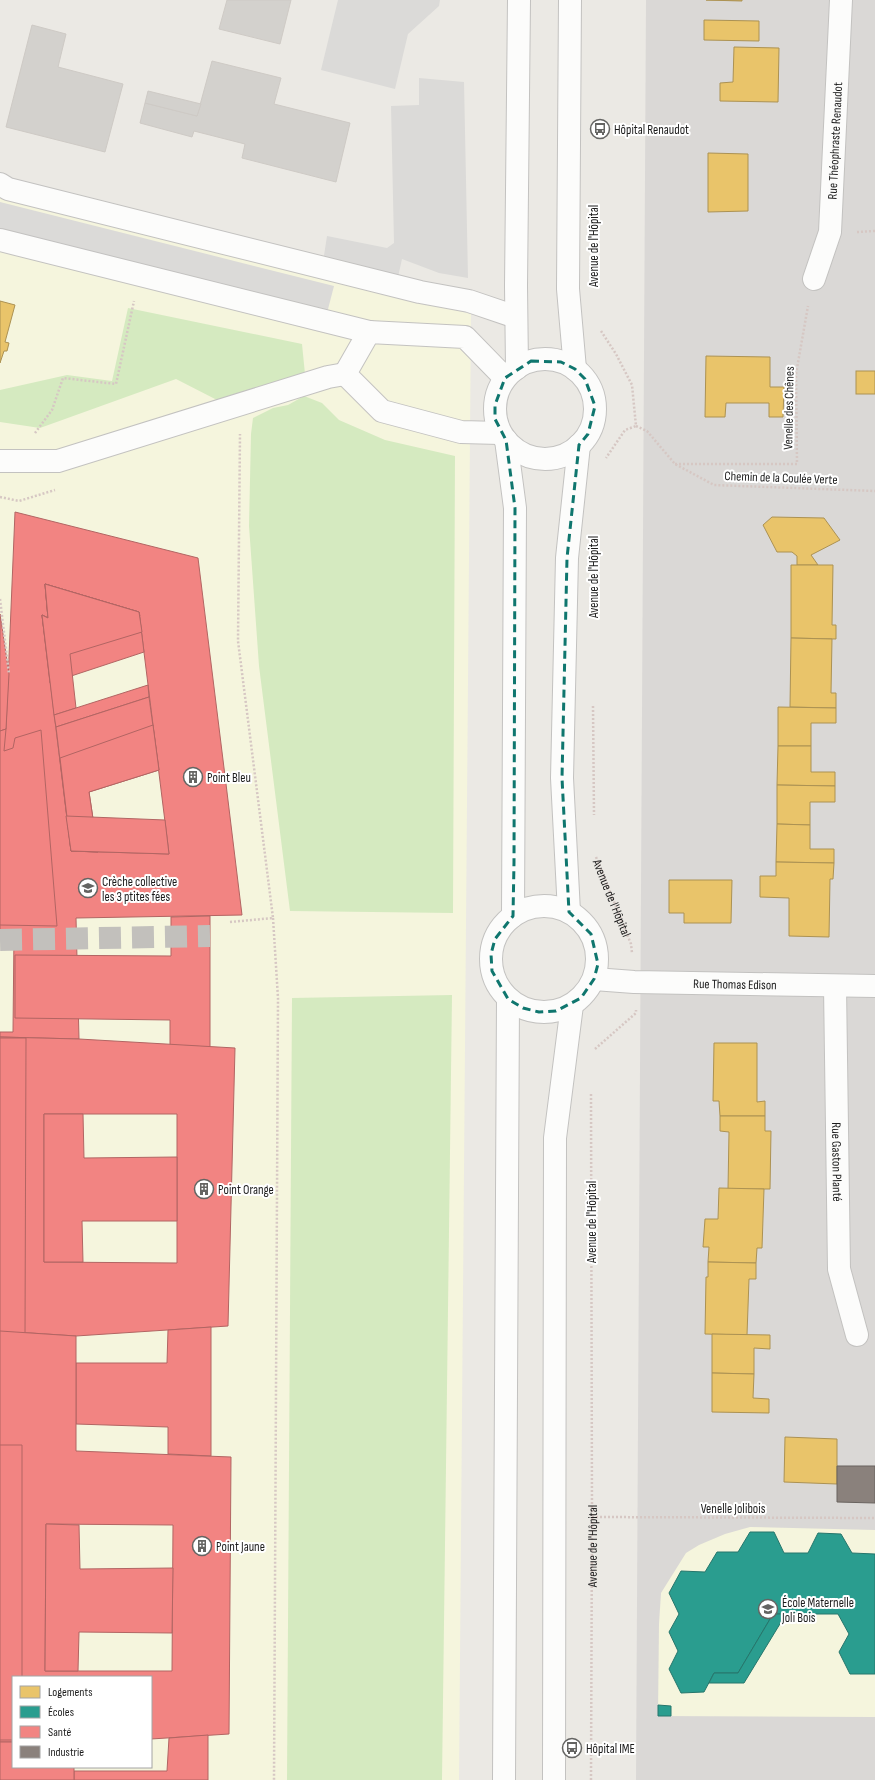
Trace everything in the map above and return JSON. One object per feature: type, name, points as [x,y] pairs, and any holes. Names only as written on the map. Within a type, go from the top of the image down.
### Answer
[{"type":"street","points":[[511,373],[516,317],[519,0]]},
{"type":"street","name":"Avenue de l'Hôpital","points":[[570,0],[568,289],[575,369]]},
{"type":"street","name":"Rue Théophraste Renaudot","points":[[814,278],[830,232],[841,0]]},
{"type":"street","points":[[0,184],[8,189],[413,290],[469,301],[516,317]]},
{"type":"street","points":[[0,240],[370,332],[465,337],[511,373]]},
{"type":"street","points":[[7,461],[58,462],[328,377],[345,374],[370,332]]},
{"type":"street","points":[[345,374],[382,411],[462,432],[503,436],[518,452],[533,458],[550,459],[566,454],[580,445],[588,434],[593,420],[595,406],[592,392],[585,379],[575,369],[561,362],[546,359],[531,361],[511,373],[498,390],[495,405],[496,419],[503,436],[515,508],[513,916]]},
{"type":"street","name":"Avenue de l'Hôpital","points":[[569,912],[562,778],[564,684],[567,558],[580,445]]},
{"type":"street","points":[[541,906],[555,907],[569,912],[582,921],[592,934],[597,948],[598,964],[594,979],[581,998],[572,1005],[556,1011],[539,1012],[523,1008],[508,999],[498,986],[492,971],[491,954],[495,939],[502,926],[513,916],[526,909],[541,906]]},
{"type":"street","name":"Rue Thomas Edison","points":[[594,979],[634,982],[875,986]]},
{"type":"street","name":"Rue Gaston Planté","points":[[835,986],[839,1270],[857,1336]]},
{"type":"street","points":[[504,1780],[508,999]]},
{"type":"street","points":[[554,1780],[555,1138],[572,1005]]},
{"type":"path","name":"Venelle des Chênes","points":[[675,464],[797,464],[796,374],[814,278]]},
{"type":"path","points":[[7,461],[52,410],[63,378],[116,384],[135,298]]},
{"type":"path","points":[[600,328],[632,385],[636,426],[625,430],[602,463]]},
{"type":"path","name":"Chemin de la Coulée Verte","points":[[636,426],[647,431],[675,464],[714,485],[875,491]]},
{"type":"path","points":[[240,429],[238,640],[273,918],[278,998],[274,1780]]},
{"type":"path","points":[[0,497],[19,501],[56,490]]},
{"type":"path","points":[[0,599],[8,674]]},
{"type":"path","points":[[594,698],[594,817]]},
{"type":"path","name":"Avenue de l'Hôpital","points":[[592,1052],[636,1013],[631,944],[595,854]]},
{"type":"path","points":[[230,922],[273,918]]},
{"type":"path","name":"Avenue de l'Hôpital","points":[[590,1780],[592,1517],[591,1091]]},
{"type":"path","name":"Venelle Jolibois","points":[[592,1517],[875,1518]]},
{"type":"highlighted area","points":[[531,361],[561,362],[575,369],[585,379],[595,406],[588,434],[579,445],[567,558],[562,778],[569,912],[591,934],[598,964],[594,979],[581,998],[556,1011],[539,1012],[523,1008],[508,999],[492,971],[491,954],[495,939],[513,916],[514,862],[515,508],[506,440],[495,419],[495,405],[505,378]]},
{"type":"shaded area","points":[[338,0],[440,0],[439,6],[408,34],[395,89],[321,70]]},
{"type":"shaded area","points":[[646,0],[875,0],[875,1780],[636,1780]]},
{"type":"shaded area","points":[[419,78],[464,82],[468,278],[439,273],[402,259],[398,277],[323,262],[327,236],[387,248],[394,243],[391,106],[419,105]]},
{"type":"shaded area","points":[[0,194],[471,314],[459,1780],[0,1780]]},
{"type":"shaded area","points":[[0,202],[334,286],[327,313],[0,229]]},
{"type":"shaded area","name":"École Maternelle Joli Bois","points":[[750,1527],[875,1530],[875,1717],[658,1716],[659,1624],[661,1593],[686,1553],[699,1545],[725,1534]]},
{"type":"green space","points":[[128,308],[302,344],[305,374],[217,400],[176,379],[40,428],[0,422],[0,390],[67,375],[112,381]]},
{"type":"green space","points":[[304,396],[322,403],[339,420],[385,440],[455,456],[453,913],[290,911],[259,666],[249,526],[251,434],[253,418],[273,408],[288,405]]},
{"type":"green space","points":[[452,995],[442,1780],[287,1780],[292,998]]},
{"type":"building: Logements","points":[[706,0],[742,0],[742,1]]},
{"type":"building: Logements","points":[[704,20],[759,21],[759,41],[704,40]]},
{"type":"building: Logements","points":[[734,47],[779,48],[778,102],[720,101],[720,83],[733,82]]},
{"type":"building: Logements","points":[[708,153],[748,154],[748,211],[708,212]]},
{"type":"building: Logements","points":[[0,301],[15,305],[5,342],[9,343],[7,351],[4,351],[0,363]]},
{"type":"building: Logements","points":[[706,356],[770,357],[770,387],[784,387],[783,417],[769,417],[769,403],[726,403],[725,417],[705,417]]},
{"type":"building: Logements","points":[[856,371],[875,371],[875,394],[856,394]]},
{"type":"building: Logements","points":[[772,517],[824,518],[840,540],[811,555],[818,565],[797,565],[797,556],[792,552],[777,552],[763,525]]},
{"type":"building: Logements","points":[[791,565],[833,565],[832,625],[836,625],[836,639],[791,638]]},
{"type":"building: Logements","points":[[791,638],[832,639],[831,693],[836,693],[836,708],[790,707]]},
{"type":"building: Logements","points":[[778,707],[836,708],[836,723],[811,723],[811,746],[778,746]]},
{"type":"building: Logements","points":[[778,746],[811,746],[811,772],[835,772],[835,786],[777,785]]},
{"type":"building: Logements","points":[[777,785],[835,786],[835,802],[810,802],[810,825],[777,824]]},
{"type":"building: Logements","points":[[777,824],[810,825],[810,849],[834,849],[834,863],[776,862]]},
{"type":"building: Logements","points":[[776,862],[834,863],[833,879],[830,879],[829,937],[789,936],[789,898],[760,897],[760,876],[776,876]]},
{"type":"building: Logements","points":[[669,880],[732,880],[731,923],[684,923],[684,913],[669,913]]},
{"type":"building: Logements","points":[[714,1043],[757,1043],[757,1102],[765,1101],[765,1116],[720,1116],[719,1101],[713,1101]]},
{"type":"building: Logements","points":[[720,1116],[765,1116],[765,1131],[771,1131],[770,1189],[728,1189],[729,1132],[720,1131]]},
{"type":"building: Logements","points":[[719,1188],[764,1189],[762,1248],[757,1248],[756,1263],[708,1262],[709,1247],[703,1247],[705,1219],[718,1219]]},
{"type":"building: Logements","points":[[708,1262],[756,1263],[756,1279],[749,1279],[747,1335],[705,1334],[706,1277],[708,1277]]},
{"type":"building: Logements","points":[[712,1334],[770,1335],[770,1349],[754,1348],[754,1374],[712,1373]]},
{"type":"building: Logements","points":[[712,1373],[754,1374],[753,1398],[769,1399],[769,1413],[712,1412]]},
{"type":"building: Logements","points":[[785,1437],[837,1439],[837,1484],[784,1482]]},
{"type":"building: Écoles","points":[[750,1532],[774,1532],[784,1553],[808,1553],[818,1533],[841,1534],[852,1553],[875,1554],[875,1674],[850,1674],[839,1652],[849,1634],[838,1614],[773,1614],[738,1673],[714,1673],[704,1692],[681,1693],[669,1669],[678,1651],[669,1632],[679,1614],[669,1593],[681,1571],[705,1572],[717,1552],[738,1552]]},
{"type":"building: Écoles","points":[[773,1614],[786,1614],[744,1683],[709,1683],[714,1673],[738,1673]]},
{"type":"building: Écoles","points":[[658,1705],[671,1706],[671,1716],[658,1716]]},
{"type":"building: Santé","name":"Point Bleu","points":[[15,512],[198,558],[242,915],[76,918],[79,1039],[0,1037],[0,1032],[13,1032],[14,933],[0,933],[0,731],[6,729]],"holes":[[[45,584],[139,612],[169,854],[71,851],[42,615],[48,618]]]},
{"type":"building: Santé","points":[[45,584],[139,612],[140,616],[46,646],[42,615],[48,618]]},
{"type":"building: Santé","points":[[45,584],[139,612],[144,652],[50,683],[42,615],[48,618]]},
{"type":"building: Santé","points":[[45,584],[139,612],[142,632],[70,654],[76,708],[54,715],[42,615],[48,618]]},
{"type":"building: Santé","points":[[0,614],[9,674],[6,729],[0,731]]},
{"type":"building: Santé","points":[[148,685],[149,697],[56,727],[54,715]]},
{"type":"building: Santé","points":[[149,697],[159,770],[89,792],[98,852],[71,851],[56,727]]},
{"type":"building: Santé","points":[[153,725],[159,770],[89,792],[98,852],[71,851],[60,758]]},
{"type":"building: Santé","points":[[6,729],[4,751],[13,748],[15,738],[41,730],[57,926],[0,925],[0,731]]},
{"type":"building: Santé","points":[[66,816],[165,820],[169,854],[71,851]]},
{"type":"building: Santé","points":[[210,916],[210,1047],[170,1045],[170,1020],[15,1018],[15,955],[171,956],[171,917]]},
{"type":"building: Santé","name":"Point Orange","points":[[0,1037],[79,1039],[235,1048],[228,1326],[76,1336],[0,1331]],"holes":[[[44,1114],[177,1114],[177,1263],[44,1262]]]},
{"type":"building: Santé","points":[[0,1038],[26,1038],[25,1335],[0,1334]]},
{"type":"building: Santé","points":[[44,1114],[83,1114],[84,1158],[177,1157],[177,1221],[82,1221],[83,1262],[44,1262]]},
{"type":"building: Santé","points":[[211,1327],[211,1456],[168,1454],[168,1427],[76,1424],[76,1363],[167,1363],[168,1330]]},
{"type":"building: Santé","name":"Point Jaune","points":[[0,1331],[76,1336],[76,1451],[231,1457],[229,1734],[152,1739],[152,1676],[12,1676],[12,1742],[0,1742]],"holes":[[[46,1524],[173,1525],[172,1671],[45,1671]]]},
{"type":"building: Santé","points":[[0,1445],[22,1445],[22,1676],[12,1676],[12,1740],[0,1740]]},
{"type":"building: Santé","points":[[46,1524],[79,1525],[80,1569],[173,1568],[172,1633],[79,1632],[78,1671],[45,1671]]},
{"type":"building: Santé","points":[[208,1735],[208,1780],[74,1780],[74,1771],[167,1771],[169,1738]]},
{"type":"building: Santé","points":[[0,1742],[12,1742],[12,1768],[74,1768],[74,1780],[0,1780]]},
{"type":"building: Industrie","points":[[837,1466],[875,1466],[875,1503],[837,1502]]},
{"type":"building: Autres","points":[[227,0],[291,0],[280,44],[219,29]]},
{"type":"building: Autres","points":[[32,25],[66,34],[58,67],[123,84],[105,152],[6,127]]},
{"type":"building: Autres","points":[[212,61],[281,78],[274,104],[350,123],[336,182],[242,158],[245,144],[194,131],[192,137],[140,123],[145,103],[197,116]]},
{"type":"building: Autres","points":[[148,91],[201,104],[197,116],[145,103]]},
{"type":"tunnel","points":[[0,940],[210,936]]},
{"type":"place","name":"Hôpital Renaudot","points":[[600,129]]},
{"type":"place","name":"Point Bleu","points":[[193,777]]},
{"type":"place","name":"Crèche collective les 3 ptites fées","points":[[88,888]]},
{"type":"place","name":"Point Orange","points":[[204,1189]]},
{"type":"place","name":"Point Jaune","points":[[202,1546]]},
{"type":"place","name":"École Maternelle Joli Bois","points":[[768,1609]]},
{"type":"place","name":"Hôpital IME","points":[[572,1748]]}]
